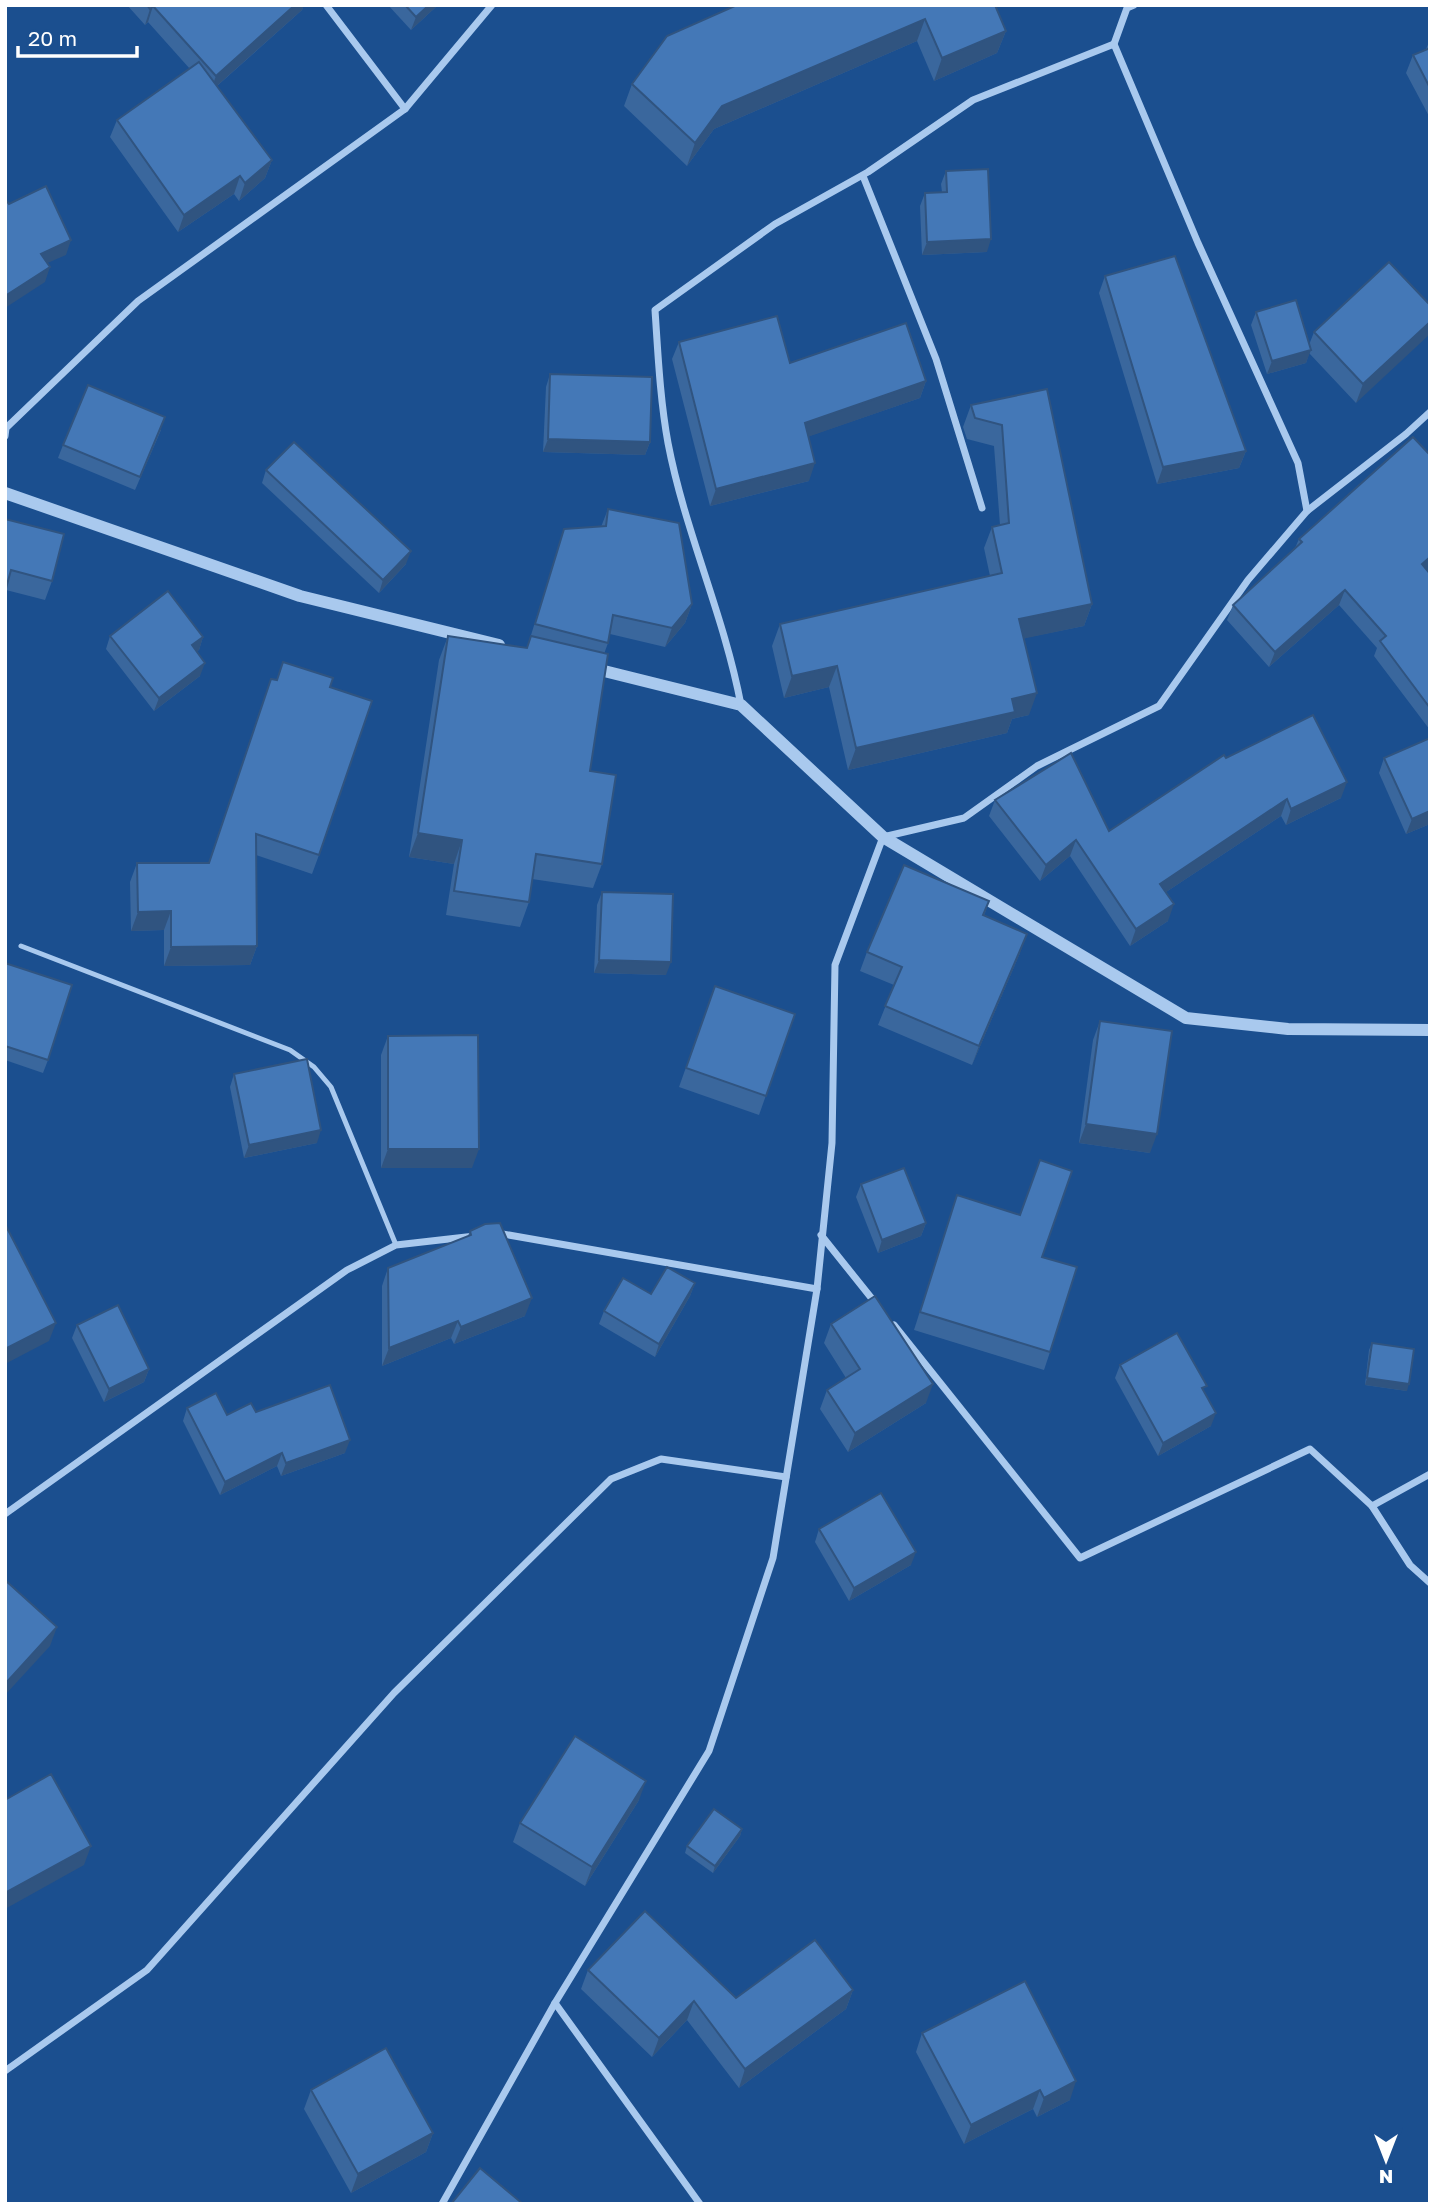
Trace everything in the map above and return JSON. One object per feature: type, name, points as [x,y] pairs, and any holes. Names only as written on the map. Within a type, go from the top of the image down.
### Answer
[{"type":"street","points":[[326,5],[405,109]]},
{"type":"street","points":[[5,436],[6,428],[138,301],[405,109],[492,5]]},
{"type":"street","points":[[1134,5],[1127,8],[1114,44],[1198,243],[1298,463],[1307,511]]},
{"type":"street","points":[[741,705],[733,660],[697,550],[668,443],[655,310],[775,224],[863,176],[973,100],[1114,44]]},
{"type":"street","points":[[863,176],[936,359],[982,508]]},
{"type":"street","points":[[883,837],[964,818],[1037,766],[1159,706],[1248,580],[1307,511],[1430,412]]},
{"type":"street","points":[[5,493],[300,596],[513,649]]},
{"type":"street","points":[[580,665],[741,705],[883,837],[1186,1018],[1288,1029],[1430,1030]]},
{"type":"street","points":[[442,2204],[555,2003],[709,1751],[773,1558],[817,1289],[832,1143],[835,965],[883,837]]},
{"type":"street","points":[[5,1514],[347,1270],[396,1245],[503,1233],[817,1289]]},
{"type":"street","points":[[821,1235],[882,1310]]},
{"type":"street","points":[[890,1321],[1080,1558],[1310,1449],[1372,1506],[1410,1565],[1430,1583]]},
{"type":"street","points":[[5,2071],[147,1970],[394,1693],[611,1479],[660,1459],[786,1476]]},
{"type":"street","points":[[1372,1506],[1430,1475]]},
{"type":"street","points":[[555,2003],[700,2204]]},
{"type":"lane","points":[[20,946],[290,1050],[314,1067],[331,1087],[396,1245]]},
{"type":"building","points":[[147,5],[295,5],[216,76],[153,6],[150,9]]},
{"type":"building","points":[[405,5],[429,5],[416,17]]},
{"type":"building","points":[[737,5],[995,5],[1006,31],[942,58],[925,19],[722,106],[695,143],[632,84],[667,36]]},
{"type":"building","points":[[1430,48],[1430,88],[1413,55]]},
{"type":"building","points":[[199,62],[272,160],[245,183],[240,176],[184,215],[117,120]]},
{"type":"building","points":[[988,169],[991,239],[927,242],[925,193],[947,192],[946,171]]},
{"type":"building","points":[[46,186],[71,240],[41,254],[50,267],[5,296],[5,199],[9,204]]},
{"type":"building","points":[[1175,256],[1246,451],[1163,467],[1105,276]]},
{"type":"building","points":[[1389,262],[1430,305],[1430,322],[1363,384],[1314,332]]},
{"type":"building","points":[[1296,300],[1311,350],[1272,361],[1256,312]]},
{"type":"building","points":[[777,316],[790,363],[906,323],[926,381],[805,423],[815,463],[716,489],[679,342]]},
{"type":"building","points":[[550,374],[652,377],[650,442],[548,439]]},
{"type":"building","points":[[88,385],[165,417],[140,477],[63,445]]},
{"type":"building","points":[[1047,389],[1092,604],[1019,619],[1037,693],[1012,699],[1015,712],[856,748],[837,666],[792,676],[780,624],[1002,573],[992,527],[1009,523],[1002,425],[975,418],[971,405]]},
{"type":"building","points":[[1413,437],[1430,455],[1430,557],[1422,564],[1430,574],[1430,708],[1380,641],[1386,636],[1345,590],[1275,652],[1233,605],[1302,542],[1299,539]]},
{"type":"building","points":[[294,442],[411,551],[383,580],[266,470]]},
{"type":"building","points":[[608,509],[679,523],[692,604],[672,628],[613,615],[608,643],[535,624],[564,529],[606,526]]},
{"type":"building","points":[[5,519],[64,534],[52,581],[11,570],[5,592]]},
{"type":"building","points":[[168,591],[203,637],[192,645],[205,663],[159,698],[110,636]]},
{"type":"building","points":[[448,636],[527,648],[531,636],[608,654],[590,771],[616,775],[602,864],[536,854],[529,902],[454,891],[462,840],[418,833]]},
{"type":"building","points":[[283,662],[333,678],[330,687],[372,701],[319,855],[256,834],[257,946],[171,947],[171,911],[138,912],[137,863],[209,863],[271,679],[277,680]]},
{"type":"building","points":[[1313,715],[1347,782],[1291,809],[1287,799],[1160,884],[1174,904],[1136,929],[1076,840],[1046,865],[995,800],[1071,753],[1109,831],[1224,755],[1226,758]]},
{"type":"building","points":[[1430,738],[1430,811],[1412,819],[1384,758]]},
{"type":"building","points":[[904,865],[989,901],[983,915],[1027,934],[979,1046],[885,1006],[902,967],[867,952]]},
{"type":"building","points":[[602,892],[673,894],[671,962],[599,960]]},
{"type":"building","points":[[5,963],[72,985],[48,1060],[5,1046]]},
{"type":"building","points":[[715,986],[795,1014],[766,1096],[686,1068]]},
{"type":"building","points":[[1100,1021],[1172,1031],[1157,1134],[1086,1124]]},
{"type":"building","points":[[478,1035],[479,1149],[388,1149],[388,1036]]},
{"type":"building","points":[[307,1059],[321,1130],[249,1145],[234,1074]]},
{"type":"building","points":[[1040,1160],[1072,1171],[1042,1257],[1077,1267],[1050,1352],[920,1312],[957,1195],[1020,1215]]},
{"type":"building","points":[[904,1168],[926,1223],[882,1240],[861,1184]]},
{"type":"building","points":[[500,1223],[532,1298],[461,1327],[458,1321],[389,1348],[388,1268],[471,1235],[470,1231],[485,1224]]},
{"type":"building","points":[[5,1224],[56,1323],[5,1349]]},
{"type":"building","points":[[667,1267],[695,1283],[659,1344],[604,1311],[623,1278],[651,1294]]},
{"type":"building","points":[[875,1296],[933,1384],[855,1433],[827,1390],[860,1369],[831,1324]]},
{"type":"building","points":[[118,1305],[149,1369],[109,1389],[77,1325]]},
{"type":"building","points":[[1177,1333],[1207,1386],[1202,1388],[1216,1413],[1163,1443],[1120,1365]]},
{"type":"building","points":[[1372,1343],[1414,1349],[1409,1384],[1367,1378]]},
{"type":"building","points":[[330,1385],[350,1440],[286,1463],[282,1453],[225,1482],[187,1408],[216,1393],[227,1415],[251,1403],[256,1412]]},
{"type":"building","points":[[881,1493],[916,1552],[854,1588],[819,1529]]},
{"type":"building","points":[[5,1580],[57,1627],[5,1684]]},
{"type":"building","points":[[575,1736],[646,1781],[592,1867],[520,1823]]},
{"type":"building","points":[[51,1774],[91,1846],[5,1893],[5,1800]]},
{"type":"building","points":[[714,1809],[742,1829],[715,1866],[687,1846]]},
{"type":"building","points":[[645,1911],[736,1998],[815,1940],[853,1990],[745,2069],[694,2001],[659,2038],[588,1970]]},
{"type":"building","points":[[1025,1981],[1076,2081],[1044,2098],[1040,2090],[971,2125],[922,2033]]},
{"type":"building","points":[[386,2048],[433,2133],[358,2174],[311,2090]]},
{"type":"building","points":[[480,2168],[523,2204],[451,2204]]}]
